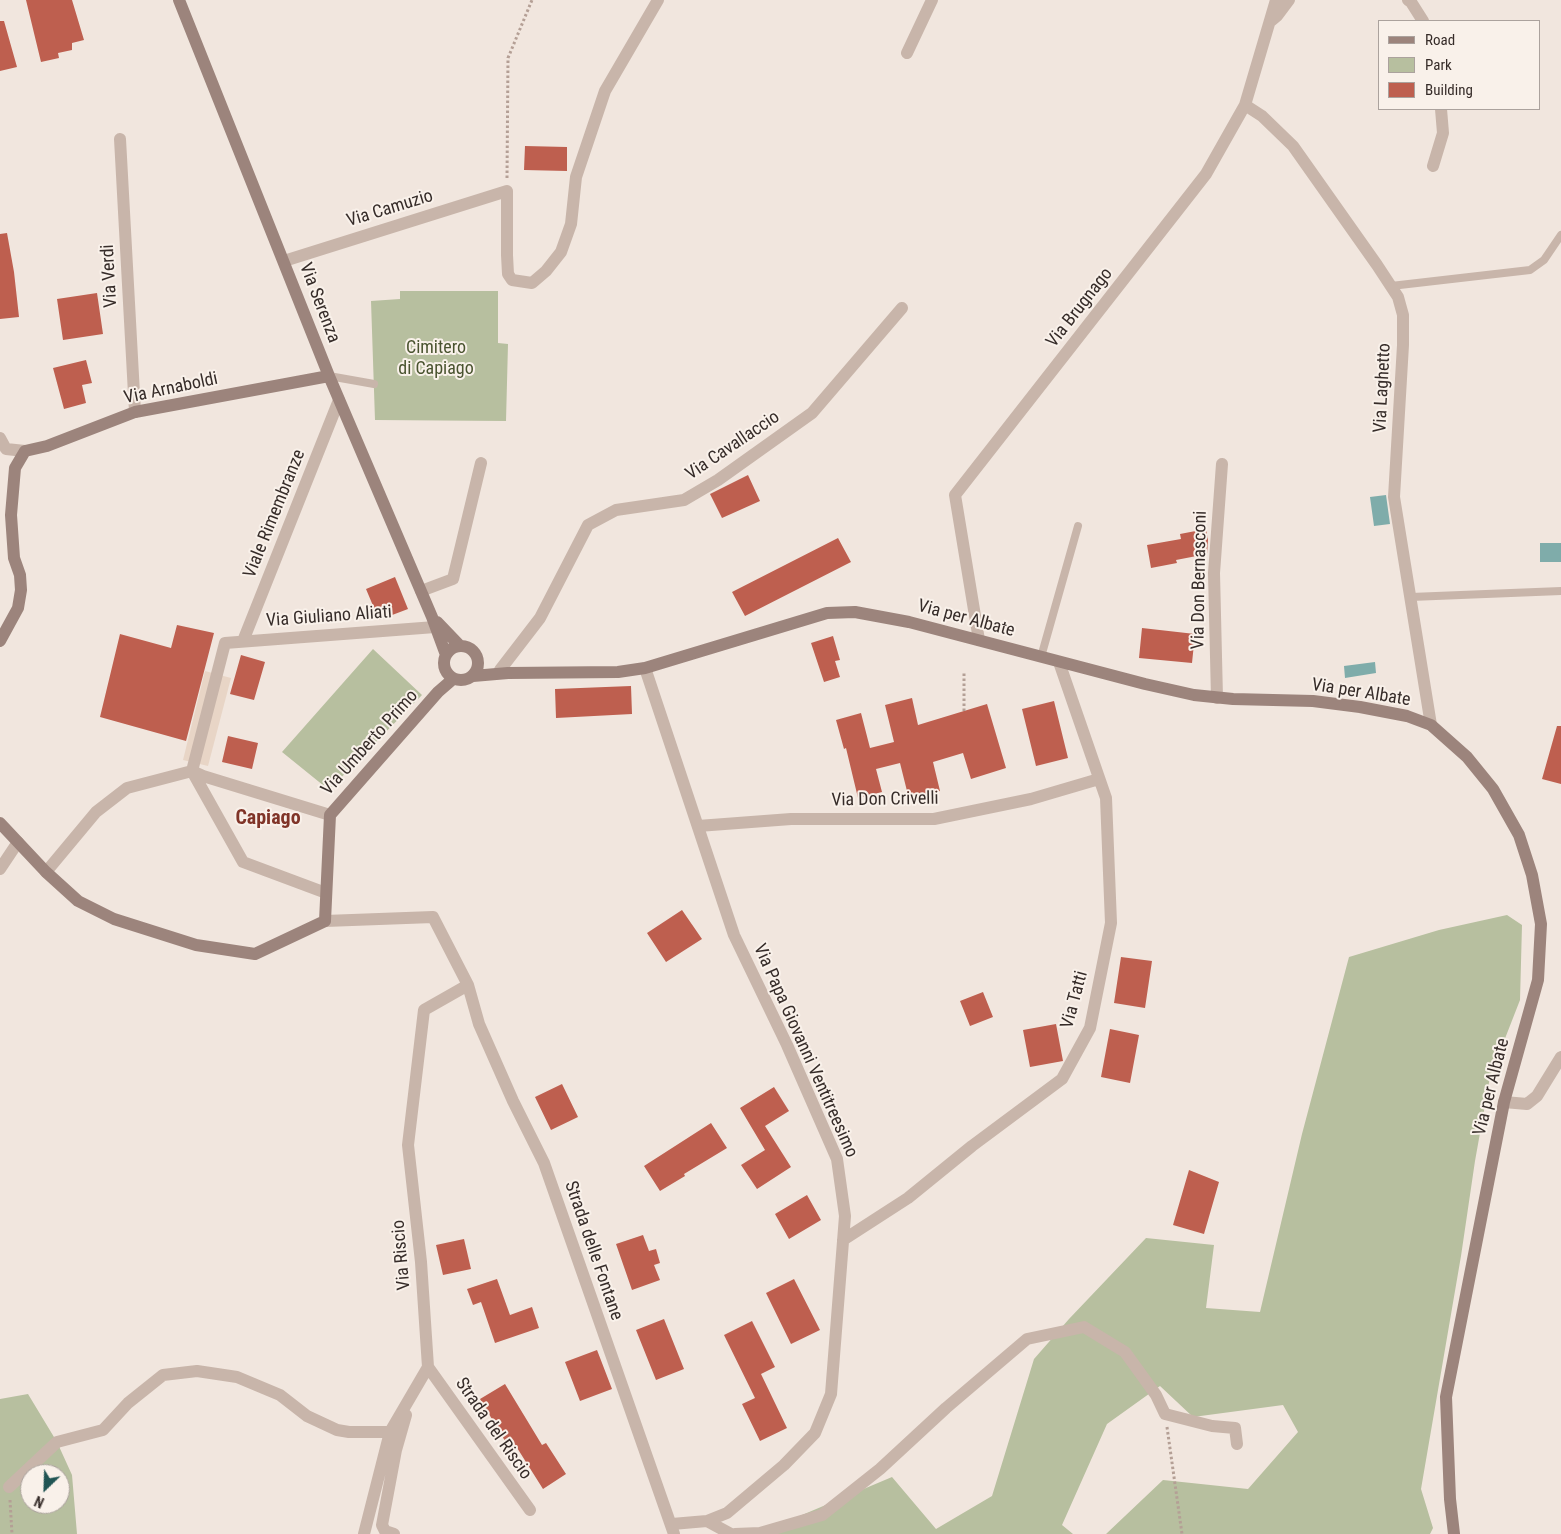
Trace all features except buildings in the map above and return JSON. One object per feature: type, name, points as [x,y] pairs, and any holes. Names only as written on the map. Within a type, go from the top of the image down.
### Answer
[{"type":"street","name":"Via Serenza","points":[[179,0],[329,376],[434,622],[446,655]]},
{"type":"street","points":[[507,191],[506,255],[508,274],[512,280],[532,283],[546,271],[561,252],[571,224],[576,177],[605,91],[658,0]]},
{"type":"street","points":[[907,53],[932,0]]},
{"type":"street","name":"Via Brugnago","points":[[979,640],[955,495],[1206,174],[1245,106],[1276,0]]},
{"type":"street","points":[[1269,22],[1278,16],[1289,0]]},
{"type":"street","points":[[1408,0],[1422,20]]},
{"type":"street","name":"Via Laghetto","points":[[1245,106],[1262,116],[1293,146],[1398,297],[1403,315],[1403,345],[1394,497],[1431,725]]},
{"type":"street","points":[[1433,166],[1443,133],[1441,110]]},
{"type":"street","name":"Via Verdi","points":[[120,139],[135,412]]},
{"type":"street","name":"Via Camuzio","points":[[284,261],[507,191]]},
{"type":"street","name":"Via Cavallaccio","points":[[504,671],[540,618],[588,525],[616,510],[684,500],[718,480],[812,412],[902,308]]},
{"type":"street","name":"Via Arnaboldi","points":[[25,452],[47,446],[135,412],[329,376]]},
{"type":"street","name":"Viale Rimembranze","points":[[243,641],[339,400]]},
{"type":"street","points":[[0,438],[6,449],[25,452],[15,468],[6,516],[14,558],[20,575],[21,590],[18,608],[2,636]]},
{"type":"street","points":[[420,591],[453,579],[481,463]]},
{"type":"street","name":"Via Don Bernasconi","points":[[1217,698],[1214,573],[1222,464]]},
{"type":"street","name":"Via per Albate","points":[[473,676],[504,671],[618,672],[645,668],[760,632],[834,613],[855,612],[872,614],[979,640],[1144,684],[1194,695],[1266,701],[1313,701],[1407,716],[1431,725],[1467,757],[1493,790],[1519,835],[1532,875],[1541,924],[1538,980],[1504,1102],[1446,1397],[1450,1499],[1454,1534]]},
{"type":"street","name":"Via Serenza","points":[[434,622],[460,646]]},
{"type":"street","name":"Via Giuliano Aliati","points":[[192,771],[225,643],[434,622]]},
{"type":"street","points":[[460,646],[472,649],[479,666],[473,676],[463,681],[453,679],[446,672],[444,666],[446,655],[450,649],[460,646]]},
{"type":"street","name":"Via per Albate","points":[[478,660],[504,671]]},
{"type":"street","name":"Via Tatti","points":[[843,1240],[908,1198],[972,1146],[1062,1079],[1090,1028],[1111,923],[1106,798],[1059,662]]},
{"type":"street","name":"Via Papa Giovanni Ventitreesimo","points":[[645,668],[734,935],[787,1045],[837,1159],[845,1216],[831,1394],[815,1433],[784,1465],[727,1513],[707,1521],[673,1529]]},
{"type":"street","name":"Via Umberto Primo","points":[[326,921],[330,815],[438,692],[453,679]]},
{"type":"street","points":[[46,872],[96,812],[127,788],[192,771],[330,815]]},
{"type":"street","points":[[192,771],[243,862],[326,893]]},
{"type":"street","name":"Via Don Crivelli","points":[[698,826],[791,819],[934,819],[1031,799],[1100,779]]},
{"type":"street","points":[[0,822],[46,872],[78,901],[114,919],[196,945],[255,954],[326,921]]},
{"type":"street","points":[[0,869],[18,842]]},
{"type":"street","name":"Strada delle Fontane","points":[[326,921],[433,917],[468,985],[479,1024],[513,1102],[544,1163],[673,1529]]},
{"type":"street","name":"Via Riscio","points":[[428,1367],[421,1262],[408,1144],[424,1010],[468,985]]},
{"type":"street","points":[[1504,1102],[1527,1104],[1538,1096],[1561,1057]]},
{"type":"street","points":[[735,1534],[760,1533],[822,1515],[880,1470],[946,1408],[1027,1339],[1084,1327],[1125,1352],[1156,1395],[1165,1414],[1212,1426],[1235,1428],[1237,1444]]},
{"type":"street","points":[[364,1534],[390,1432],[428,1367]]},
{"type":"street","name":"Strada del Riscio","points":[[428,1367],[530,1510]]},
{"type":"street","points":[[9,1487],[57,1442],[103,1430],[128,1403],[163,1375],[197,1371],[236,1377],[280,1395],[307,1416],[337,1430],[350,1432],[390,1432]]},
{"type":"street","points":[[394,1534],[385,1531],[382,1525],[396,1450],[411,1396]]},
{"type":"street","points":[[707,1521],[731,1534]]},
{"type":"lane","points":[[1391,286],[1530,270],[1544,260],[1561,235]]},
{"type":"lane","points":[[329,376],[374,384]]},
{"type":"lane","points":[[1041,657],[1078,526]]},
{"type":"lane","points":[[1411,597],[1561,591]]},
{"type":"path","points":[[507,191],[508,58],[532,0]]},
{"type":"path","points":[[964,670],[964,711]]},
{"type":"path","points":[[1165,1414],[1182,1534]]},
{"type":"path","points":[[9,1487],[12,1534]]},
{"type":"green space","name":"Cimitero di Capiago","points":[[400,291],[498,291],[498,343],[508,344],[506,421],[375,420],[371,301],[400,299]]},
{"type":"green space","points":[[373,649],[422,695],[329,790],[282,752]]},
{"type":"green space","points":[[1507,915],[1522,925],[1520,1000],[1490,1077],[1475,1161],[1461,1256],[1421,1489],[1433,1528],[1430,1534],[1106,1534],[1163,1480],[1248,1489],[1298,1432],[1283,1405],[1193,1417],[1160,1386],[1107,1424],[1062,1525],[1073,1534],[757,1534],[892,1477],[936,1529],[992,1496],[1034,1359],[1146,1238],[1214,1245],[1206,1308],[1260,1312],[1302,1134],[1349,957],[1439,930]]},
{"type":"green space","points":[[28,1394],[57,1442],[67,1464],[20,1464],[20,1514],[70,1514],[70,1471],[72,1475],[77,1534],[0,1534],[0,1399]]},
{"type":"shaded area","points":[[205,671],[231,678],[208,766],[183,760]]},
{"type":"water","points":[[1386,495],[1390,524],[1374,526],[1370,497]]},
{"type":"water","points":[[1540,543],[1561,543],[1561,562],[1540,562]]},
{"type":"water","points":[[1375,662],[1376,673],[1345,678],[1344,666]]},
{"type":"district","name":"Capiago","points":[[268,819]]}]
